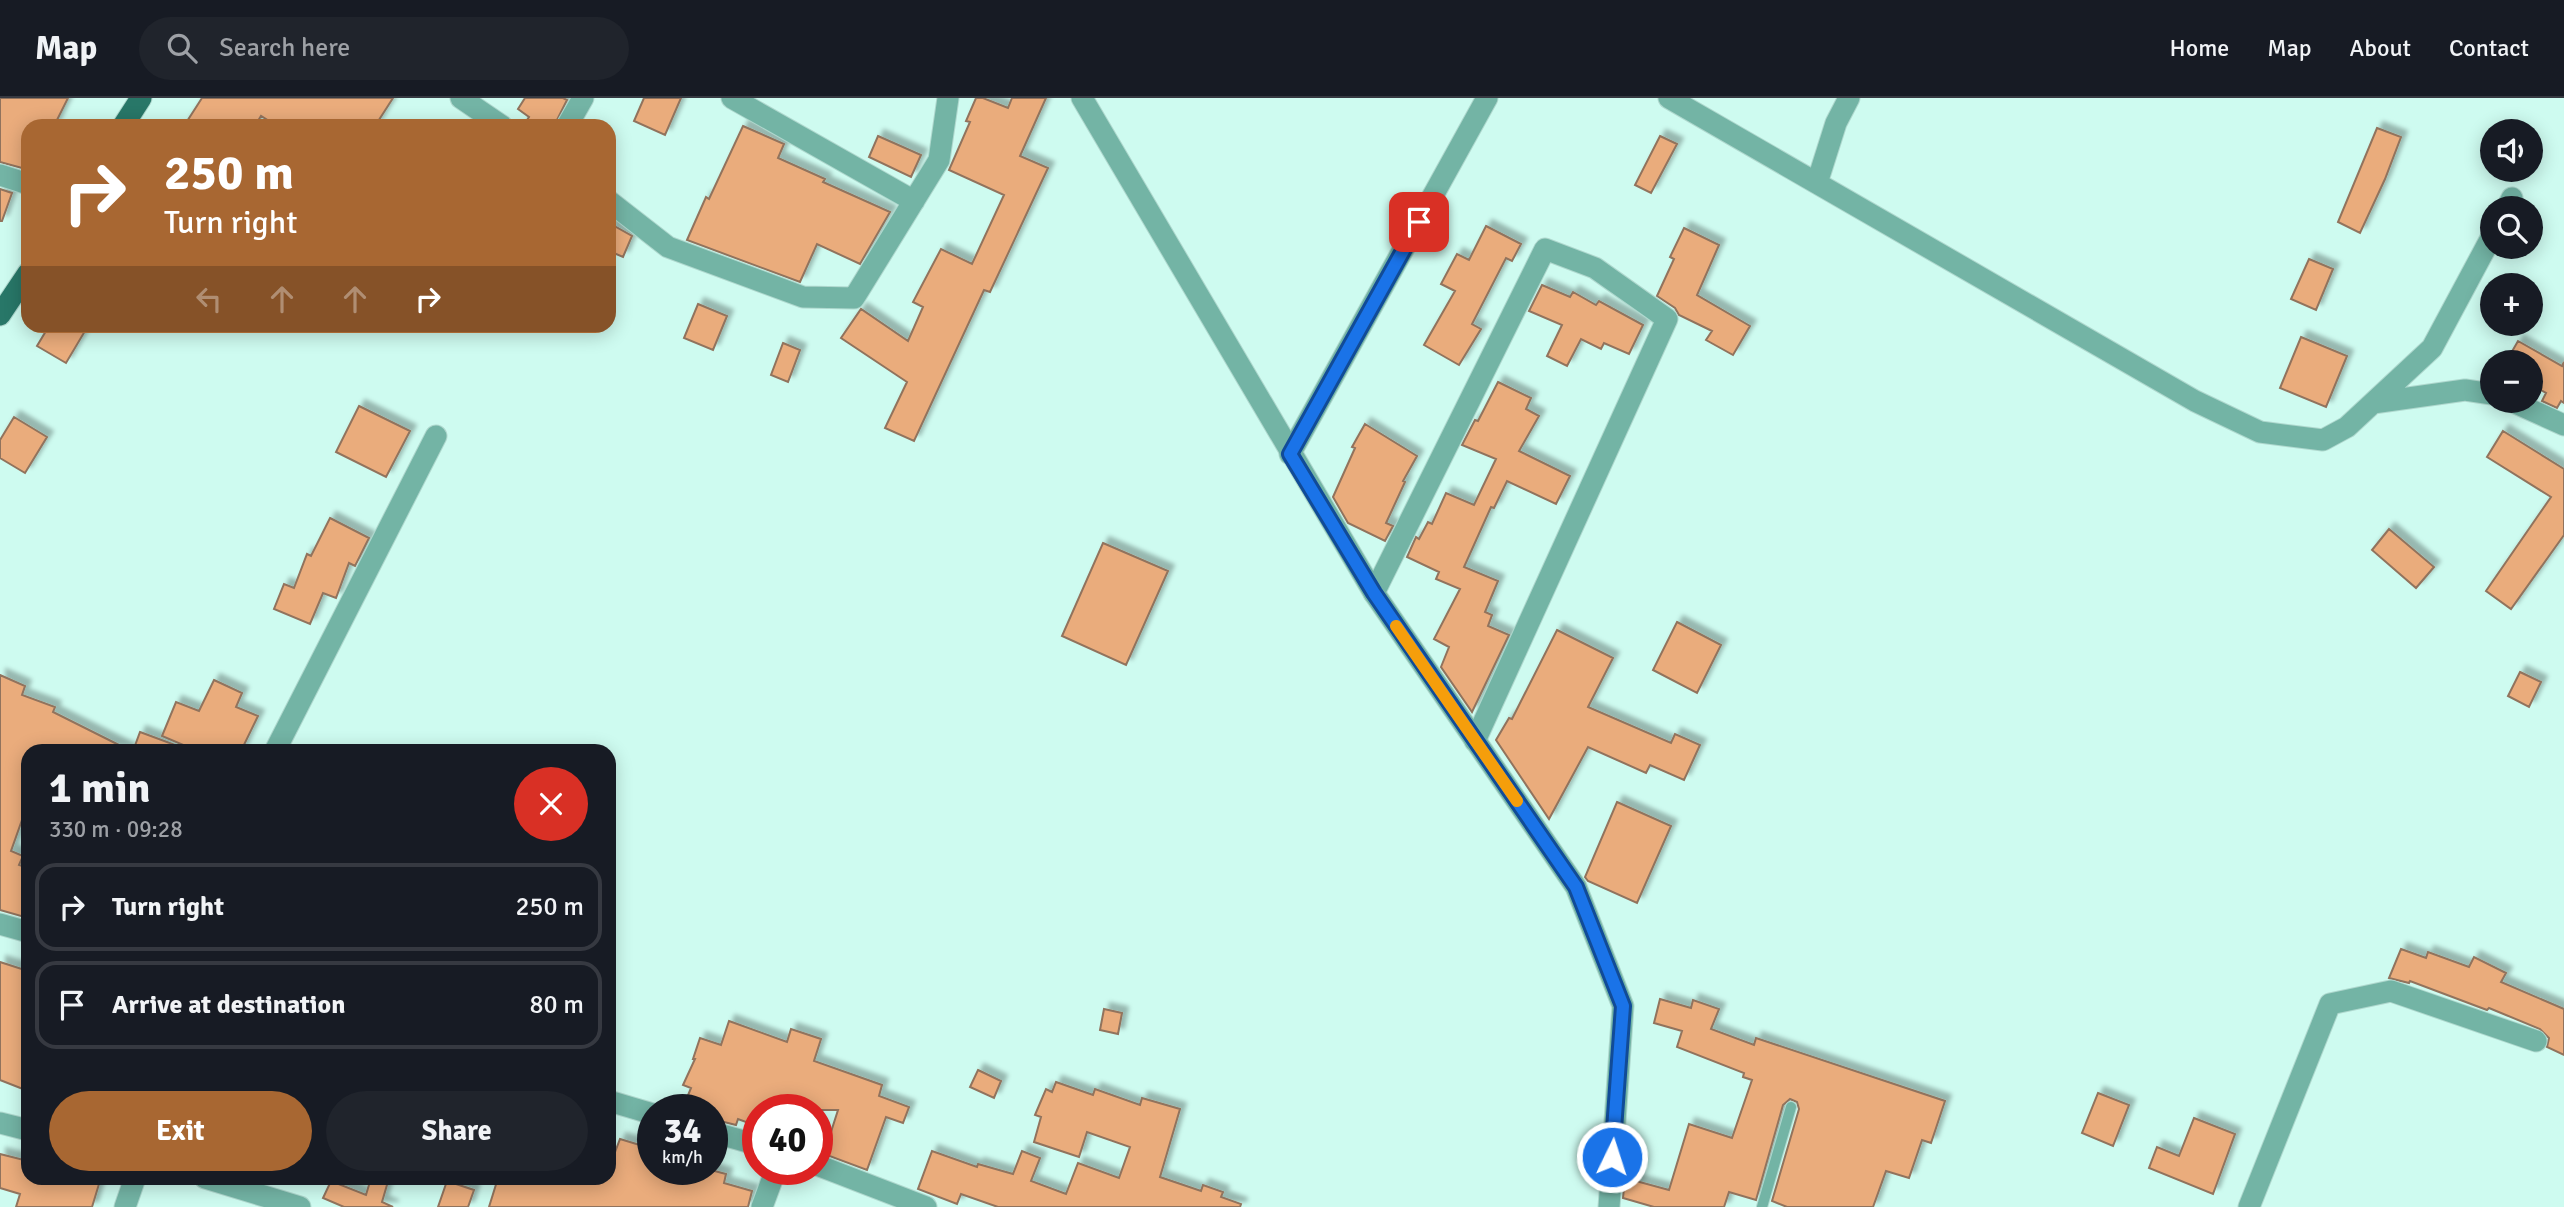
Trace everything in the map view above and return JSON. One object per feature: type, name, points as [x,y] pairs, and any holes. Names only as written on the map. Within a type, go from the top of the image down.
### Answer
[{"type":"main road","points":[[128,119],[141,98]]},
{"type":"main road","points":[[0,315],[21,284]]},
{"type":"street","points":[[461,98],[492,119]]},
{"type":"street","points":[[570,119],[583,98]]},
{"type":"street","points":[[732,98],[914,201]]},
{"type":"street","points":[[616,206],[668,247],[803,297],[854,298],[939,160],[948,98]]},
{"type":"street","points":[[1082,98],[1374,593],[1576,887],[1623,1006],[1608,1207]]},
{"type":"street","points":[[1290,454],[1487,98]]},
{"type":"street","points":[[1669,98],[2195,401],[2260,432],[2323,440],[2347,427],[2432,348],[2480,258]]},
{"type":"street","points":[[1817,183],[1836,123],[1849,98]]},
{"type":"street","points":[[0,175],[21,182]]},
{"type":"street","points":[[1374,593],[1545,249],[1595,268],[1667,319],[1475,741]]},
{"type":"street","points":[[2373,403],[2465,390],[2480,392]]},
{"type":"street","points":[[2538,413],[2564,425]]},
{"type":"street","points":[[279,744],[436,436]]},
{"type":"street","points":[[0,923],[21,930]]},
{"type":"street","points":[[2249,1207],[2330,1004],[2391,992],[2536,1041]]},
{"type":"street","points":[[616,1103],[637,1109]]},
{"type":"street","points":[[0,1123],[21,1128]]},
{"type":"street","points":[[833,1172],[926,1207]]},
{"type":"street","points":[[125,1207],[133,1185]]},
{"type":"street","points":[[228,1185],[300,1207]]},
{"type":"street","points":[[762,1207],[770,1185]]},
{"type":"lane","points":[[1762,1207],[1791,1107]]},
{"type":"building","points":[[0,98],[68,98],[58,119],[21,119],[21,168],[0,162]]},
{"type":"building","points":[[202,98],[393,98],[380,119],[266,119],[261,116],[259,119],[188,119]]},
{"type":"building","points":[[525,98],[567,100],[558,119],[528,119],[529,117],[518,109]]},
{"type":"building","points":[[644,98],[681,98],[665,135],[634,121]]},
{"type":"building","points":[[976,98],[1008,108],[1012,98],[1046,98],[1020,156],[1048,168],[990,292],[984,290],[914,441],[885,428],[907,382],[841,338],[861,309],[908,341],[923,307],[913,302],[941,249],[972,264],[1004,195],[949,170],[970,122],[966,121]]},
{"type":"building","points":[[743,126],[784,144],[778,158],[890,212],[860,264],[817,244],[800,282],[687,240]]},
{"type":"building","points":[[2377,128],[2401,137],[2360,233],[2338,222]]},
{"type":"building","points":[[878,136],[921,155],[911,177],[869,157]]},
{"type":"building","points":[[1660,136],[1677,144],[1651,193],[1635,185]]},
{"type":"building","points":[[0,189],[12,193],[2,221],[0,221]]},
{"type":"building","points":[[1486,226],[1521,244],[1512,261],[1506,258],[1472,324],[1481,329],[1459,365],[1424,345],[1455,291],[1441,284],[1457,254],[1469,260]]},
{"type":"building","points":[[616,227],[632,236],[623,257],[616,254]]},
{"type":"building","points":[[1684,228],[1719,245],[1697,295],[1750,326],[1733,355],[1706,340],[1712,331],[1679,315],[1675,308],[1657,296],[1674,259],[1670,257]]},
{"type":"building","points":[[2309,259],[2333,269],[2316,310],[2291,299]]},
{"type":"building","points":[[1542,285],[1570,297],[1573,292],[1596,305],[1599,301],[1643,325],[1629,354],[1604,343],[1601,349],[1581,339],[1567,366],[1547,356],[1562,325],[1529,311]]},
{"type":"building","points":[[698,304],[727,316],[713,350],[684,338]]},
{"type":"building","points":[[45,333],[84,333],[66,363],[37,346]]},
{"type":"building","points":[[2301,337],[2347,356],[2326,407],[2280,388]]},
{"type":"building","points":[[2518,341],[2534,350],[2513,350]]},
{"type":"building","points":[[783,343],[800,350],[788,382],[771,375]]},
{"type":"building","points":[[2543,355],[2562,366],[2564,362],[2564,403],[2561,401],[2557,408],[2543,401],[2546,393],[2543,391]]},
{"type":"building","points":[[1498,382],[1531,398],[1526,409],[1539,416],[1519,451],[1570,476],[1556,504],[1507,481],[1494,508],[1491,507],[1464,567],[1498,581],[1485,612],[1492,615],[1488,626],[1509,635],[1472,712],[1441,667],[1449,647],[1434,639],[1460,589],[1436,579],[1439,572],[1407,557],[1416,537],[1419,539],[1428,522],[1432,524],[1446,493],[1474,505],[1496,459],[1462,445]]},
{"type":"building","points":[[359,406],[410,431],[386,477],[336,452]]},
{"type":"building","points":[[14,417],[47,437],[25,473],[0,458],[0,440]]},
{"type":"building","points":[[1365,424],[1417,456],[1403,481],[1405,482],[1386,523],[1393,526],[1385,541],[1348,523],[1333,497],[1355,448],[1352,447]]},
{"type":"building","points":[[2503,431],[2564,469],[2564,535],[2511,609],[2486,591],[2551,497],[2487,457]]},
{"type":"building","points":[[330,518],[369,538],[355,566],[349,563],[336,598],[323,593],[310,624],[274,609],[284,584],[294,588],[307,554],[311,556]]},
{"type":"building","points":[[2389,529],[2434,567],[2416,588],[2372,550]]},
{"type":"building","points":[[1103,543],[1168,571],[1126,665],[1062,636]]},
{"type":"building","points":[[1677,622],[1721,645],[1697,693],[1653,670]]},
{"type":"building","points":[[1557,630],[1613,658],[1588,707],[1671,743],[1675,734],[1700,745],[1684,780],[1650,765],[1646,773],[1588,747],[1549,819],[1496,740],[1509,718],[1512,719]]},
{"type":"building","points":[[2520,672],[2541,682],[2529,707],[2508,696]]},
{"type":"building","points":[[0,675],[25,686],[22,695],[55,707],[53,712],[117,744],[21,744],[21,823],[11,851],[21,855],[21,916],[0,910]]},
{"type":"building","points":[[214,680],[242,693],[236,707],[258,716],[244,744],[181,744],[162,736],[176,702],[199,711]]},
{"type":"building","points":[[140,732],[172,744],[136,744]]},
{"type":"building","points":[[1617,802],[1671,826],[1637,903],[1588,881],[1585,877]]},
{"type":"building","points":[[2401,949],[2426,958],[2428,952],[2469,967],[2474,957],[2506,973],[2501,982],[2564,1009],[2564,1055],[2547,1047],[2549,1038],[2540,1029],[2410,981],[2409,983],[2389,978]]},
{"type":"building","points":[[0,962],[21,969],[21,1088],[0,1080]]},
{"type":"building","points":[[1660,999],[1691,1008],[1693,1000],[1719,1009],[1711,1029],[1754,1045],[1756,1038],[1945,1101],[1931,1143],[1922,1140],[1909,1178],[1886,1171],[1873,1207],[1787,1207],[1772,1201],[1799,1109],[1797,1102],[1790,1099],[1783,1105],[1756,1200],[1729,1192],[1724,1207],[1654,1207],[1623,1198],[1625,1178],[1669,1190],[1689,1124],[1732,1138],[1752,1080],[1743,1077],[1744,1073],[1677,1047],[1682,1031],[1654,1023]]},
{"type":"building","points":[[1104,1009],[1122,1013],[1118,1034],[1100,1030]]},
{"type":"building","points":[[729,1021],[787,1042],[791,1029],[821,1039],[814,1061],[882,1085],[879,1096],[909,1107],[903,1123],[886,1117],[867,1170],[833,1157],[833,1126],[838,1110],[833,1110],[833,1094],[742,1094],[742,1120],[738,1119],[736,1125],[728,1123],[728,1094],[689,1094],[691,1088],[683,1085],[695,1059],[700,1038],[721,1045]]},
{"type":"building","points":[[978,1070],[1001,1081],[994,1098],[970,1087]]},
{"type":"building","points":[[1056,1082],[1093,1095],[1095,1089],[1140,1105],[1142,1098],[1180,1109],[1160,1177],[1201,1191],[1203,1185],[1223,1192],[1221,1197],[1241,1204],[1240,1207],[998,1207],[961,1194],[957,1204],[918,1189],[932,1151],[977,1167],[978,1164],[1013,1174],[1022,1151],[1040,1158],[1031,1181],[1066,1194],[1078,1163],[1119,1178],[1130,1147],[1087,1132],[1079,1157],[1034,1142],[1041,1117],[1035,1115],[1046,1089],[1052,1092]]},
{"type":"building","points":[[2098,1093],[2129,1105],[2113,1146],[2082,1133]]},
{"type":"building","points":[[2194,1118],[2235,1134],[2213,1194],[2149,1168],[2157,1147],[2179,1156]]},
{"type":"building","points":[[620,1139],[637,1144],[637,1185],[728,1184],[752,1191],[748,1207],[489,1207],[496,1185],[616,1185],[616,1150]]},
{"type":"building","points":[[0,1154],[21,1159],[21,1185],[99,1185],[92,1207],[16,1207],[20,1194],[0,1188]]},
{"type":"building","points":[[329,1185],[341,1185],[366,1195],[369,1185],[387,1185],[382,1202],[393,1207],[344,1207],[323,1198]]},
{"type":"building","points":[[446,1185],[459,1185],[474,1190],[468,1207],[438,1207]]},
{"type":"slow traffic","points":[[1396,626],[1517,801]]},
{"type":"route","points":[[1419,222],[1290,454],[1374,593],[1576,887],[1623,1006],[1612,1157]]}]
